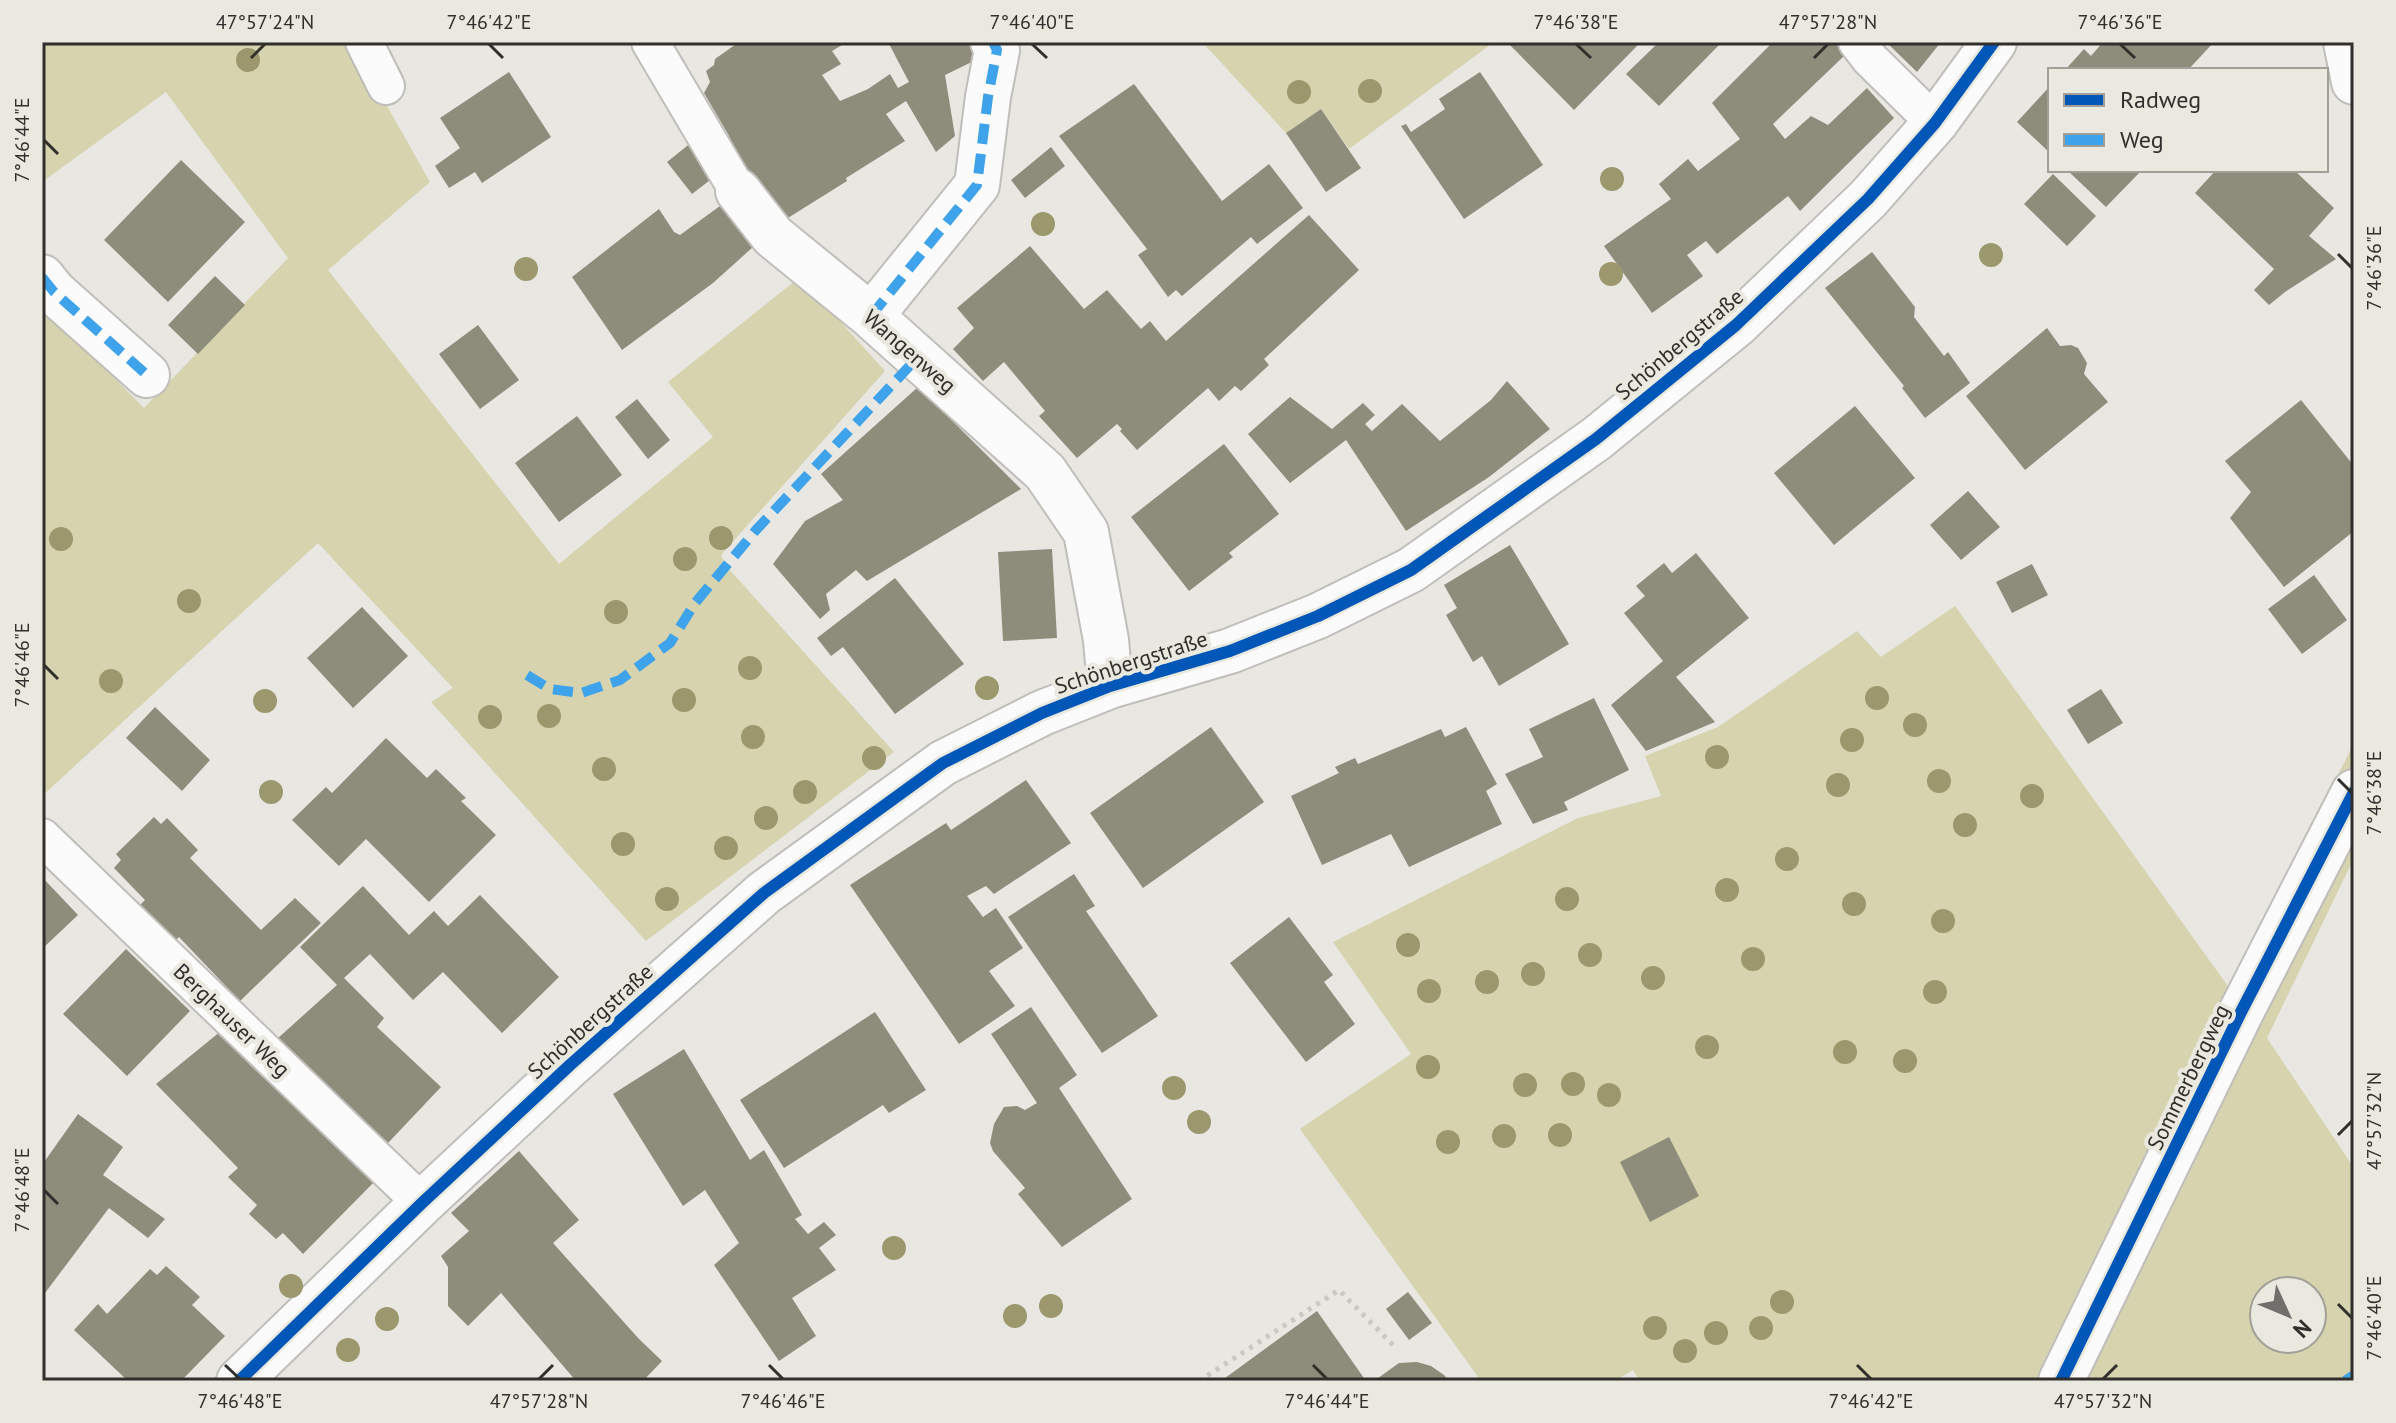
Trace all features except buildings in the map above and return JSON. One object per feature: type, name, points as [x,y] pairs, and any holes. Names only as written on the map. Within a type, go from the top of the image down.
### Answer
[{"type":"street","points":[[871,316],[977,185],[997,50],[993,42]]},
{"type":"street","name":"Schönbergstraße","points":[[247,1378],[422,1203],[649,994],[764,893],[943,763],[1042,713],[1110,686],[1230,651],[1318,616],[1411,570],[1596,439],[1736,325],[1868,199],[1935,123],[1994,42]]},
{"type":"street","points":[[2346,42],[2354,82]]},
{"type":"street","name":"Wangenweg","points":[[738,191],[773,236],[871,316],[1045,472],[1086,532],[1106,640],[1110,686]]},
{"type":"street","points":[[42,277],[54,292],[147,375]]},
{"type":"street","name":"Sommerbergweg","points":[[2061,1381],[2240,1014],[2354,792]]},
{"type":"lane","points":[[364,42],[386,86]]},
{"type":"lane","name":"Wangenweg","points":[[650,42],[738,191]]},
{"type":"lane","points":[[1857,42],[1870,59],[1935,123]]},
{"type":"lane","name":"Berghauser Weg","points":[[42,837],[422,1203]]},
{"type":"path","points":[[1199,1381],[1339,1290],[1394,1346]]},
{"type":"shaded area","points":[[42,42],[351,42],[430,182],[328,270],[559,564],[713,437],[668,382],[800,277],[885,371],[721,555],[727,567],[894,752],[646,941],[431,702],[453,688],[318,543],[42,796],[42,302],[144,408],[288,258],[166,92],[42,182]]},
{"type":"shaded area","points":[[1202,42],[1494,42],[1349,149],[1321,109],[1286,133]]},
{"type":"shaded area","points":[[1955,606],[2230,989],[2354,743],[2354,858],[2267,1038],[2354,1168],[2354,1381],[1640,1381],[1633,1370],[1608,1381],[1481,1381],[1300,1129],[1411,1054],[1333,942],[1578,818],[1661,796],[1645,756],[1718,727],[1857,631],[1881,657]]},
{"type":"marked path","points":[[871,316],[977,185],[997,50],[993,42]]},
{"type":"marked path","points":[[42,277],[54,292],[147,375]]},
{"type":"marked path","points":[[527,675],[550,689],[581,693],[620,680],[670,643],[695,603],[756,530],[918,357]]},
{"type":"marked path","points":[[2345,1381],[2354,1375]]},
{"type":"cycle path","points":[[239,1381],[570,1065],[764,893],[943,763],[1042,713],[1110,686],[1230,651],[1318,616],[1411,570],[1596,439],[1736,325],[1868,199],[1935,123],[1994,42]]},
{"type":"cycle path","points":[[2061,1381],[2240,1014],[2354,792]]}]
